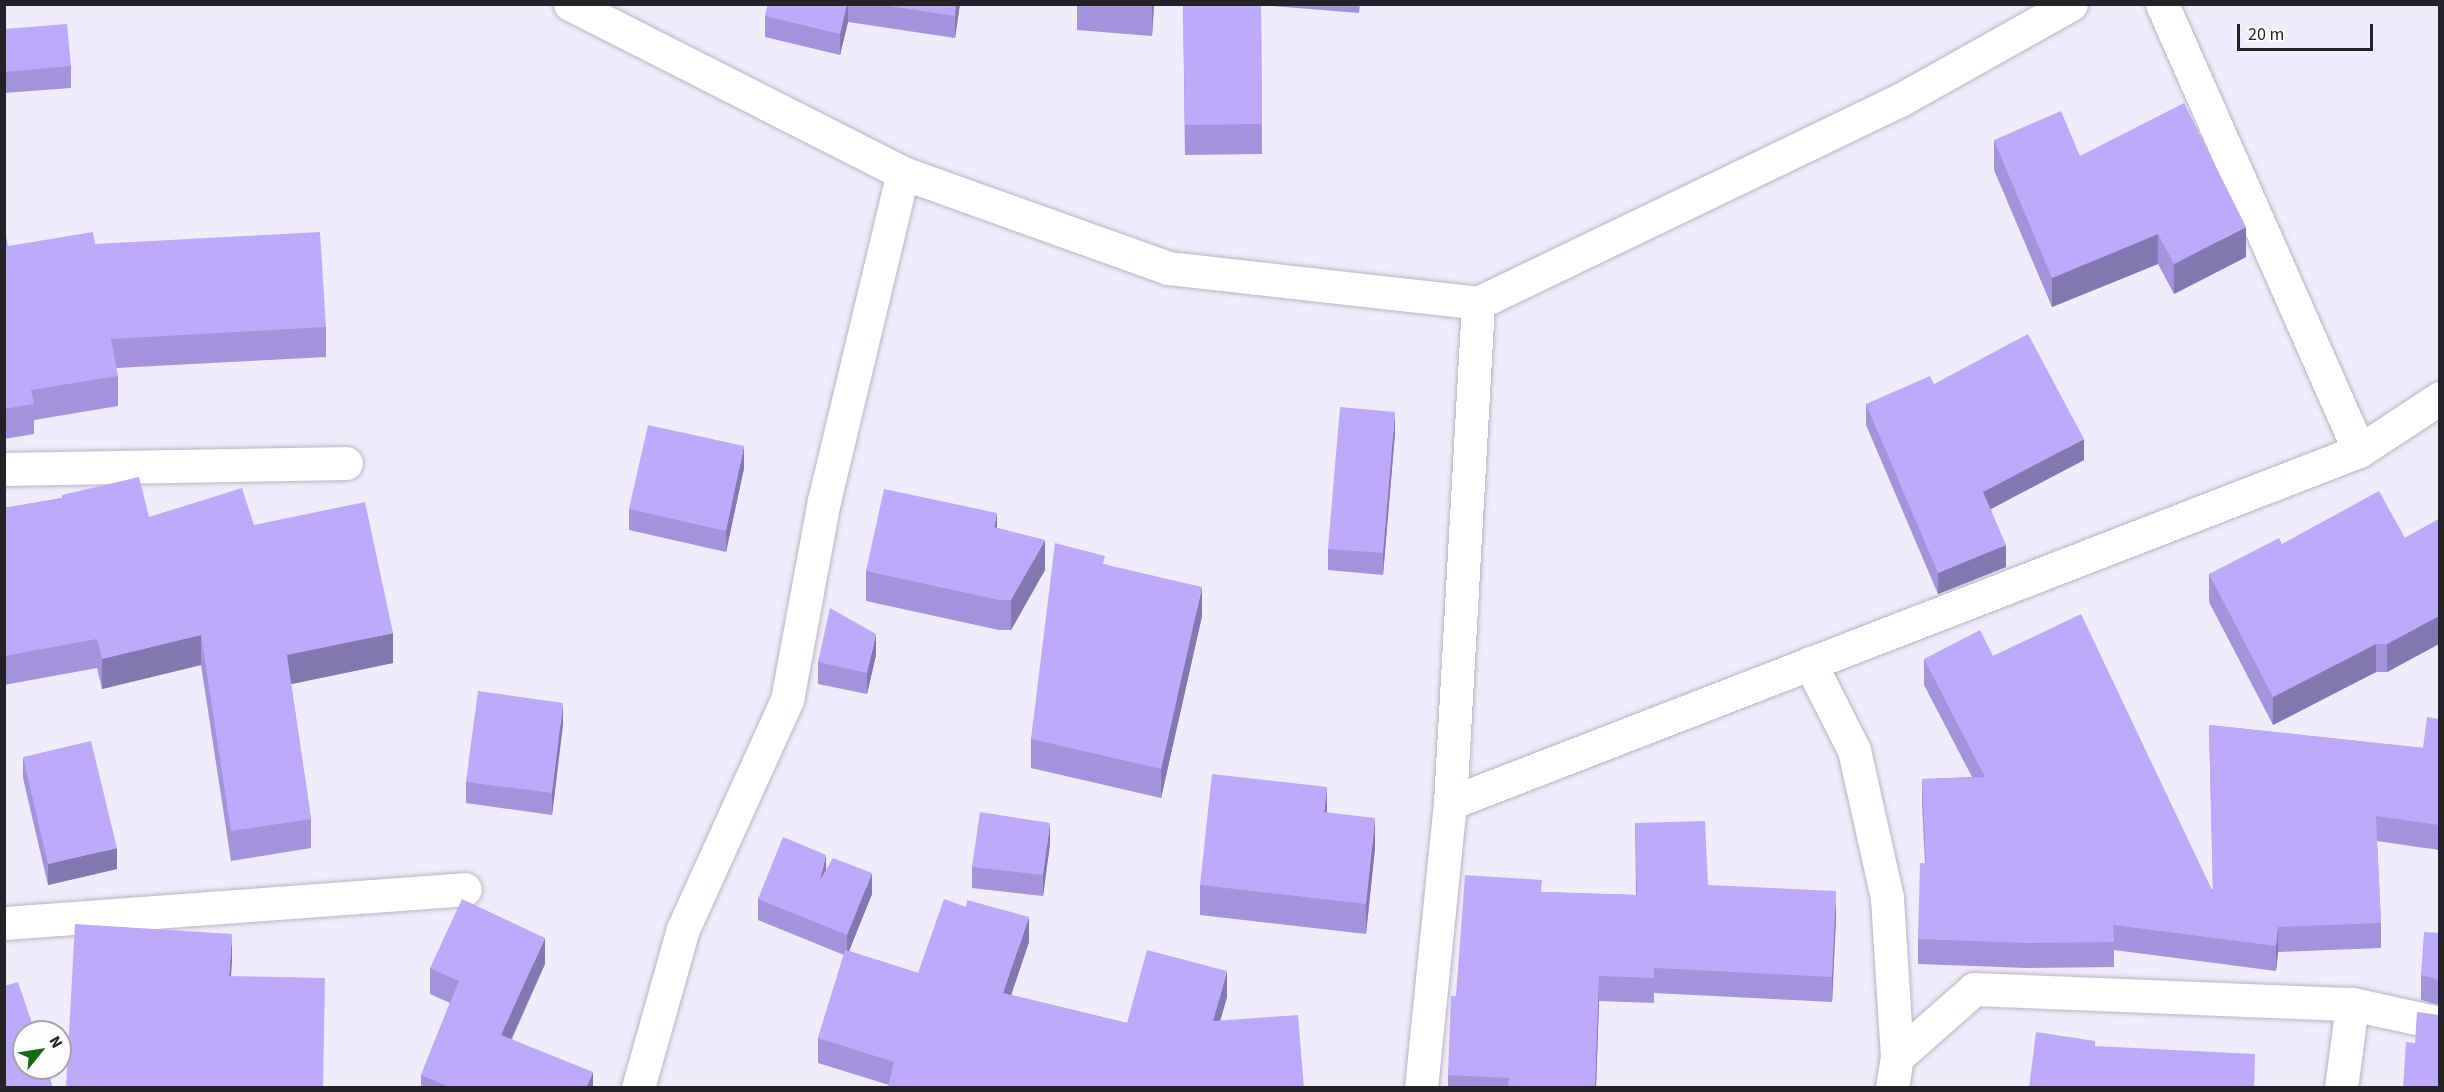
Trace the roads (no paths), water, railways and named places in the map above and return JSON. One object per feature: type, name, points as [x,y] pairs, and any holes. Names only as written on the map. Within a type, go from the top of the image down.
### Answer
[{"type":"street","points":[[570,4],[903,173],[1168,268],[1478,303],[1900,99],[2071,4]]},
{"type":"street","points":[[2162,4],[2359,451]]},
{"type":"street","points":[[638,1088],[682,929],[787,700],[824,501],[903,173]]},
{"type":"street","points":[[1421,1088],[1450,803],[1478,303]]},
{"type":"street","points":[[1450,803],[2359,451],[2439,398]]},
{"type":"street","points":[[4,469],[346,463]]},
{"type":"street","points":[[1810,663],[1854,750],[1887,898],[1894,1072]]},
{"type":"street","points":[[4,922],[465,889]]},
{"type":"street","points":[[1894,1072],[1974,989],[2352,1004],[2439,1023]]},
{"type":"street","points":[[2341,1088],[2352,1004]]}]
